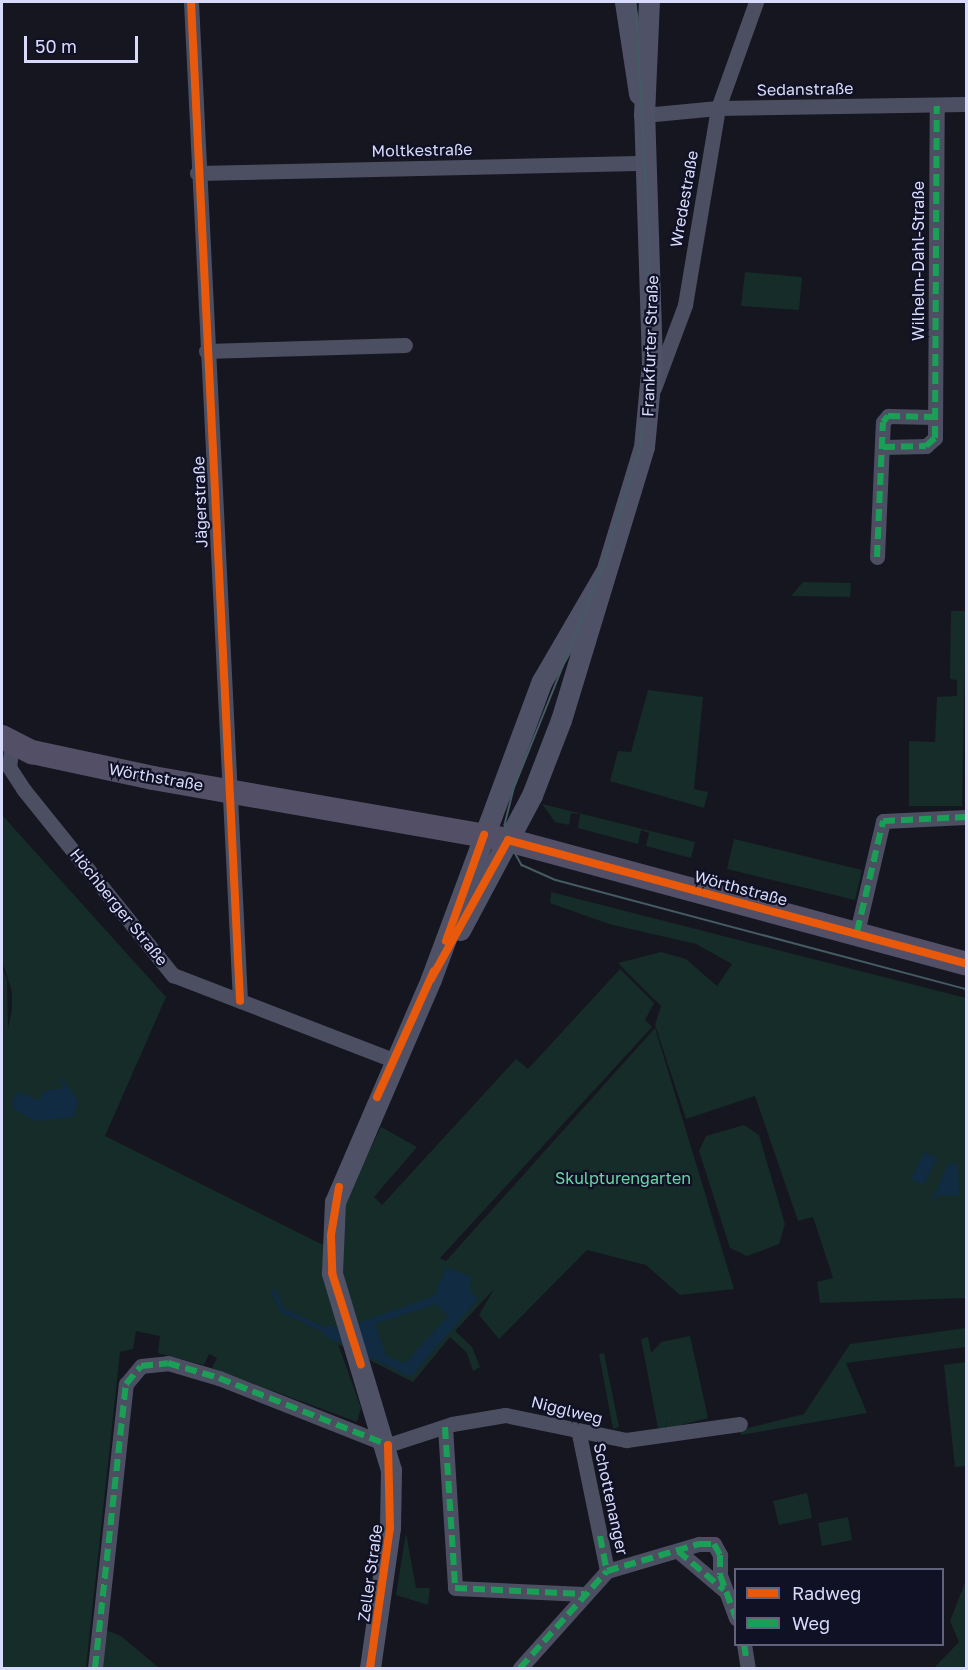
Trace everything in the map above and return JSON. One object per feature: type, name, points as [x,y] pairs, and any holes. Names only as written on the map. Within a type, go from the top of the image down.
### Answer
[{"type":"main road","name":"Wörthstraße","points":[[7,740],[53,757],[508,840],[856,932],[966,964]]},
{"type":"street","name":"Jägerstraße","points":[[191,2],[197,173],[227,789],[240,1001]]},
{"type":"street","name":"Frankfurter Straße","points":[[393,1060],[431,979],[531,795],[584,657],[606,571],[633,489],[650,402],[648,163],[644,115],[625,2]]},
{"type":"street","name":"Frankfurter Straße","points":[[644,115],[649,2]]},
{"type":"street","name":"Wredestraße","points":[[650,402],[685,305],[718,108],[756,2]]},
{"type":"street","name":"Sedanstraße","points":[[644,115],[718,108],[966,104]]},
{"type":"street","name":"Wilhelm-Dahl-Straße","points":[[883,447],[926,446],[935,438],[937,105]]},
{"type":"street","name":"Moltkestraße","points":[[197,173],[648,163]]},
{"type":"street","points":[[206,351],[405,345]]},
{"type":"street","points":[[877,557],[883,447],[888,416],[934,417]]},
{"type":"street","name":"Frankfurter Straße","points":[[431,979],[542,681],[606,571]]},
{"type":"street","name":"Höchberger Straße","points":[[7,740],[9,767],[24,790],[173,975],[393,1060]]},
{"type":"street","points":[[856,932],[884,821],[966,817]]},
{"type":"street","name":"Zeller Straße","points":[[370,1668],[390,1528],[391,1481],[388,1445],[338,1296],[330,1244],[339,1187],[393,1060]]},
{"type":"street","points":[[95,1668],[126,1384],[141,1366],[168,1363],[219,1378],[388,1445]]},
{"type":"street","name":"Nigglweg","points":[[388,1445],[445,1427],[505,1415],[579,1434],[640,1440],[740,1424]]},
{"type":"street","points":[[445,1427],[455,1588],[584,1594]]},
{"type":"street","name":"Schottenanger","points":[[579,1434],[607,1571]]},
{"type":"street","name":"Schottenanger","points":[[520,1668],[607,1571],[678,1551],[714,1544],[724,1590],[734,1615]]},
{"type":"street","name":"Schottenanger","points":[[678,1551],[724,1590]]},
{"type":"street","points":[[744,1646],[748,1668]]},
{"type":"green space","points":[[745,272],[802,277],[799,310],[741,306]]},
{"type":"green space","points":[[803,582],[851,583],[850,597],[791,596]]},
{"type":"green space","points":[[951,611],[966,611],[962,806],[909,806],[909,741],[935,742],[937,697],[957,696],[957,680],[950,679]]},
{"type":"green space","points":[[648,690],[703,697],[694,789],[708,792],[704,808],[610,781],[618,751],[631,752]]},
{"type":"green space","points":[[542,804],[695,842],[691,858],[646,846],[649,833],[641,830],[638,844],[578,828],[580,814],[571,813],[569,825],[555,822]]},
{"type":"green space","name":"Skulpturengarten","points":[[2,815],[166,997],[105,1136],[323,1245],[381,1127],[417,1147],[374,1197],[382,1205],[516,1059],[528,1069],[620,969],[654,1003],[645,1020],[652,1027],[440,1258],[446,1261],[655,1028],[734,1289],[680,1295],[646,1265],[587,1250],[499,1339],[479,1315],[494,1289],[455,1331],[472,1347],[480,1367],[473,1371],[467,1353],[450,1337],[413,1382],[338,1344],[361,1408],[357,1422],[212,1368],[217,1358],[209,1354],[204,1365],[158,1353],[160,1336],[136,1331],[133,1349],[120,1352],[86,1668],[2,1668],[2,967],[7,980],[8,1029],[12,1009],[12,992],[2,961]]},
{"type":"green space","points":[[734,839],[862,870],[855,900],[727,869]]},
{"type":"green space","points":[[551,892],[966,998],[966,1298],[820,1303],[817,1282],[833,1278],[813,1217],[798,1221],[755,1096],[686,1119],[655,1025],[661,1006],[618,963],[661,952],[686,959],[717,986],[732,964],[696,944],[609,924],[550,903]]},
{"type":"green space","points":[[744,1125],[759,1135],[785,1224],[779,1244],[747,1256],[730,1248],[699,1151],[706,1136]]},
{"type":"green space","points":[[966,1328],[966,1347],[846,1363],[867,1413],[741,1435],[740,1430],[804,1414],[850,1344]]},
{"type":"green space","points":[[690,1336],[708,1418],[666,1429],[667,1420],[665,1428],[658,1428],[641,1339],[648,1337],[651,1353],[661,1342]]},
{"type":"green space","points":[[604,1353],[619,1427],[613,1429],[599,1354]]},
{"type":"green space","points":[[966,1362],[966,1466],[955,1467],[944,1365]]},
{"type":"green space","points":[[807,1493],[812,1518],[779,1525],[773,1501]]},
{"type":"green space","points":[[848,1517],[852,1540],[822,1546],[818,1523]]},
{"type":"green space","points":[[406,1533],[416,1588],[430,1588],[428,1605],[396,1595]]},
{"type":"green space","points":[[966,1580],[966,1668],[934,1668],[959,1642],[950,1621]]},
{"type":"green space","points":[[106,1630],[121,1636],[159,1668],[102,1668]]},
{"type":"water","points":[[60,1076],[78,1100],[74,1117],[35,1121],[15,1110],[12,1102],[17,1092],[39,1100],[45,1091],[63,1088]]},
{"type":"water","points":[[924,1152],[937,1158],[924,1185],[911,1179]]},
{"type":"water","points":[[948,1163],[958,1164],[959,1196],[940,1195],[931,1203]]},
{"type":"water","points":[[446,1267],[471,1277],[470,1291],[478,1299],[411,1377],[323,1335],[328,1324],[352,1335],[360,1322],[434,1296]],"holes":[[[436,1304],[448,1316],[405,1363],[386,1356],[375,1324]]]},
{"type":"waterway","points":[[274,1291],[282,1310],[326,1330]]},
{"type":"tram line","points":[[636,2],[649,238],[649,363],[640,450],[602,570],[514,789],[505,825],[508,840],[522,865],[556,880],[966,989]]},
{"type":"marked path","points":[[883,447],[926,446],[935,438],[937,106]]},
{"type":"marked path","points":[[877,557],[883,422],[888,416],[934,417]]},
{"type":"marked path","points":[[857,932],[883,821],[966,817]]},
{"type":"marked path","points":[[95,1668],[126,1384],[141,1366],[168,1363],[219,1378],[388,1445]]},
{"type":"marked path","points":[[445,1427],[455,1588],[584,1594]]},
{"type":"marked path","points":[[600,1536],[607,1571]]},
{"type":"marked path","points":[[520,1668],[607,1571],[699,1544],[714,1544],[720,1555],[720,1575],[734,1613]]},
{"type":"marked path","points":[[678,1551],[724,1590]]},
{"type":"marked path","points":[[744,1646],[746,1657]]},
{"type":"cycle path","points":[[191,2],[240,1001]]},
{"type":"cycle path","points":[[446,941],[484,835]]},
{"type":"cycle path","points":[[431,979],[508,840],[966,964]]},
{"type":"cycle path","points":[[377,1097],[434,971]]},
{"type":"cycle path","points":[[339,1187],[331,1235],[332,1273],[361,1365]]},
{"type":"cycle path","points":[[370,1668],[390,1528],[388,1445]]}]
